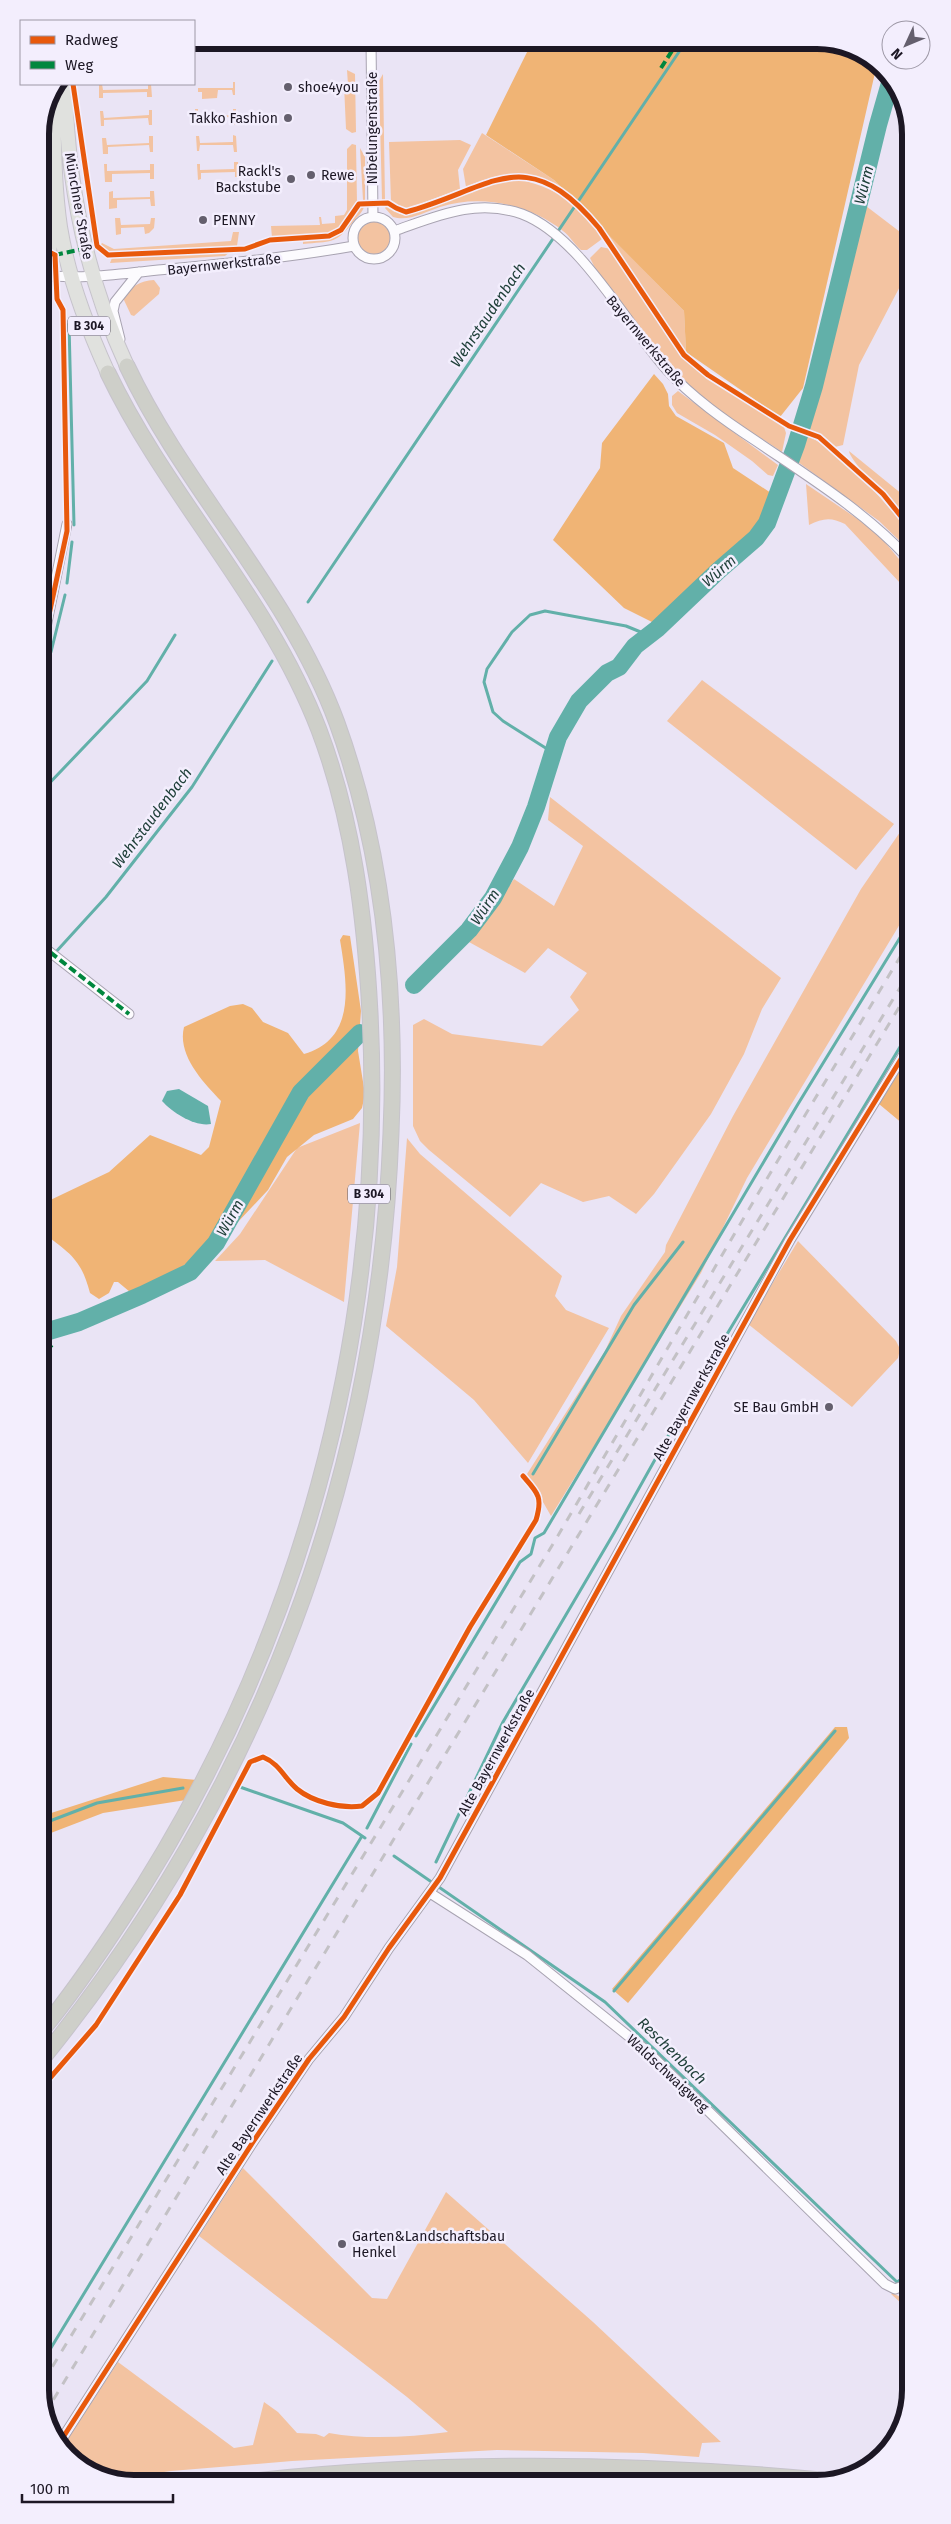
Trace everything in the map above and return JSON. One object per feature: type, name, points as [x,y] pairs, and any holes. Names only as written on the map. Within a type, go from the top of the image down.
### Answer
[{"type":"highway","name":"B 304","points":[[49,2050],[104,1980],[175,1872],[235,1762],[282,1656],[326,1531],[359,1403],[380,1282],[390,1172],[394,1061],[385,942],[374,862],[356,783],[337,723],[311,664],[260,578],[155,420],[127,366]]},
{"type":"highway","name":"B 304","points":[[49,2021],[88,1970],[159,1863],[218,1753],[266,1647],[308,1525],[326,1462],[341,1393],[360,1285],[372,1143],[372,1049],[363,919],[347,826],[326,751],[307,702],[282,650],[258,611],[151,452],[108,374]]},
{"type":"highway","points":[[322,2475],[354,2472],[548,2467],[692,2471],[748,2475]]},
{"type":"main road","name":"Münchner Straße","points":[[65,85],[74,183],[93,277]]},
{"type":"main road","name":"Münchner Straße","points":[[53,107],[57,194],[61,234],[72,278]]},
{"type":"main road","points":[[49,252],[57,194]]},
{"type":"main road","name":"B 304","points":[[93,277],[127,366]]},
{"type":"main road","name":"B 304","points":[[72,278],[108,374]]},
{"type":"street","name":"Nibelungenstraße","points":[[371,49],[373,217]]},
{"type":"street","name":"Bayernwerkstraße","points":[[394,231],[453,210],[483,207],[522,215],[550,230],[565,242],[667,370],[701,402],[863,516],[902,552]]},
{"type":"street","points":[[373,217],[383,219],[394,231],[395,242],[392,249],[382,258],[376,260],[363,257],[354,246],[352,239],[357,225],[362,220],[373,217]]},
{"type":"street","name":"Bayernwerkstraße","points":[[93,277],[292,257],[354,246]]},
{"type":"street","points":[[119,349],[120,334],[114,311],[115,302],[139,272]]},
{"type":"street","points":[[49,276],[72,278]]},
{"type":"street","name":"Münchner Straße","points":[[72,278],[93,277]]},
{"type":"street","points":[[49,613],[67,524]]},
{"type":"street","points":[[49,950],[129,1014]]},
{"type":"street","name":"Alte Bayernwerkstraße","points":[[63,2437],[253,2142],[309,2059],[344,2017],[389,1948],[440,1878],[790,1240],[902,1057]]},
{"type":"street","name":"Waldschwaigweg","points":[[432,1890],[527,1955],[647,2050],[886,2284],[895,2289],[902,2286]]},
{"type":"shaded area","points":[[529,49],[822,49],[834,50],[850,55],[869,66],[875,72],[803,388],[780,417],[686,352],[684,311],[554,180],[486,135]]},
{"type":"shaded area","points":[[347,70],[355,74],[356,132],[352,133],[346,129],[344,85],[348,85]]},
{"type":"shaded area","points":[[383,74],[385,200],[382,200],[379,81]]},
{"type":"shaded area","points":[[233,82],[235,82],[235,95],[233,95],[232,90],[218,90],[217,98],[202,99],[202,92],[198,92],[198,88],[233,88]]},
{"type":"shaded area","points":[[99,85],[102,85],[103,90],[148,89],[148,85],[151,85],[152,97],[147,97],[147,92],[103,93],[103,98],[99,98]]},
{"type":"shaded area","points":[[195,109],[198,109],[198,117],[233,115],[233,109],[236,109],[236,124],[233,125],[233,117],[199,118],[199,125],[196,125]]},
{"type":"shaded area","points":[[149,110],[152,110],[152,125],[149,125],[148,118],[104,120],[104,126],[101,126],[100,111],[103,111],[104,118],[149,115]]},
{"type":"shaded area","points":[[482,133],[554,180],[569,195],[542,181],[519,175],[494,177],[466,187],[463,169]]},
{"type":"shaded area","points":[[233,135],[236,136],[237,152],[234,152],[233,145],[200,145],[199,151],[197,151],[196,136],[199,136],[200,143],[233,142]]},
{"type":"shaded area","points":[[149,136],[153,136],[153,152],[150,152],[149,145],[108,147],[108,154],[103,154],[102,138],[106,138],[107,145],[149,143]]},
{"type":"shaded area","points":[[460,140],[471,145],[458,170],[460,189],[404,209],[391,202],[389,142]]},
{"type":"shaded area","points":[[352,144],[356,145],[357,203],[339,229],[331,233],[272,238],[271,226],[320,225],[319,217],[321,217],[322,224],[335,223],[335,216],[344,215],[347,210],[347,149]]},
{"type":"shaded area","points":[[360,148],[365,157],[365,200],[363,200]]},
{"type":"shaded area","points":[[234,162],[238,162],[239,177],[235,177],[235,172],[201,173],[201,179],[198,180],[197,164],[200,164],[200,170],[234,169]]},
{"type":"shaded area","points":[[104,164],[107,164],[107,171],[150,170],[150,164],[154,164],[154,179],[150,179],[150,173],[112,174],[112,182],[105,182]]},
{"type":"shaded area","points":[[517,179],[555,192],[579,207],[596,227],[602,239],[587,250],[581,250],[565,233],[550,222],[520,208],[504,204],[472,201],[456,203],[405,218],[393,217],[385,208],[387,205],[400,214],[410,213],[483,185]]},
{"type":"shaded area","points":[[113,191],[113,198],[150,197],[150,191],[154,191],[155,206],[151,206],[150,199],[117,200],[117,208],[109,209],[109,192]]},
{"type":"shaded area","points":[[361,206],[364,206],[361,213],[342,235],[326,242],[303,244],[303,239],[335,237],[342,232]]},
{"type":"shaded area","points":[[866,206],[902,233],[902,283],[859,365],[843,445],[835,447],[808,428]]},
{"type":"shaded area","points":[[115,218],[120,218],[121,225],[150,224],[151,218],[155,218],[154,228],[145,234],[144,227],[121,228],[121,234],[116,235]]},
{"type":"shaded area","points":[[374,222],[380,223],[385,227],[389,232],[389,244],[385,249],[380,253],[374,254],[368,253],[363,249],[359,244],[358,238],[359,232],[363,227],[368,223]]},
{"type":"shaded area","points":[[602,228],[684,311],[686,352],[677,343]]},
{"type":"shaded area","points":[[233,232],[239,232],[237,246],[114,254],[108,253],[100,246],[102,243],[114,249],[231,241]]},
{"type":"shaded area","points":[[601,247],[611,249],[684,358],[709,378],[784,427],[786,433],[782,452],[711,404],[689,386],[665,360],[598,274],[590,258]]},
{"type":"shaded area","points":[[231,251],[225,256],[110,263],[112,258]]},
{"type":"shaded area","points":[[154,280],[160,288],[159,294],[134,316],[131,315],[123,298],[136,285]]},
{"type":"shaded area","points":[[654,374],[663,384],[668,394],[669,406],[676,416],[724,443],[733,468],[771,493],[761,521],[739,546],[654,623],[624,608],[553,540],[600,468],[602,443]]},
{"type":"shaded area","points":[[678,391],[778,465],[773,476],[768,475],[752,461],[715,435],[677,413],[672,405],[672,396]]},
{"type":"shaded area","points":[[792,430],[808,436],[840,458],[856,472],[902,523],[902,543],[879,521],[787,454]]},
{"type":"shaded area","points":[[849,451],[902,494],[902,514],[865,475],[851,457]]},
{"type":"shaded area","points":[[806,484],[868,526],[884,541],[902,563],[902,584],[845,524],[827,519],[809,525]]},
{"type":"shaded area","points":[[702,680],[894,824],[856,870],[667,721]]},
{"type":"shaded area","points":[[550,797],[781,978],[762,1009],[744,1054],[711,1114],[654,1194],[636,1214],[609,1196],[583,1202],[541,1183],[510,1217],[429,1150],[420,1141],[413,1126],[413,1025],[424,1019],[452,1034],[542,1046],[579,1010],[570,997],[587,973],[548,948],[525,973],[469,942],[514,879],[554,906],[583,846],[548,820]]},
{"type":"shaded area","points":[[902,829],[902,921],[747,1178],[701,1273],[551,1516],[527,1474],[605,1351],[621,1316],[665,1252],[666,1245],[733,1116],[861,889]]},
{"type":"shaded area","points":[[343,935],[350,936],[361,1011],[358,1051],[365,1094],[362,1108],[353,1119],[314,1135],[287,1157],[268,1190],[236,1224],[173,1274],[141,1290],[130,1292],[118,1282],[114,1282],[109,1293],[99,1299],[90,1293],[82,1272],[73,1257],[49,1237],[49,1201],[109,1172],[150,1135],[201,1155],[209,1147],[221,1101],[200,1077],[188,1058],[184,1048],[184,1027],[230,1006],[243,1004],[252,1008],[263,1022],[288,1033],[304,1054],[321,1047],[333,1036],[341,1023],[344,1008],[345,974],[340,940]]},
{"type":"shaded area","points":[[901,1068],[902,1123],[879,1104]]},
{"type":"shaded area","points":[[179,1089],[208,1106],[211,1124],[191,1121],[172,1110],[162,1101],[167,1091]]},
{"type":"shaded area","points":[[360,1123],[344,1302],[265,1260],[215,1261],[240,1234],[297,1148]]},
{"type":"shaded area","points":[[407,1138],[420,1154],[562,1276],[555,1296],[566,1310],[609,1328],[528,1463],[474,1400],[386,1326],[397,1267]]},
{"type":"shaded area","points":[[798,1241],[896,1341],[900,1349],[898,1358],[852,1407],[748,1324]]},
{"type":"shaded area","points":[[835,1727],[847,1727],[849,1738],[628,2003],[612,1989]]},
{"type":"shaded area","points":[[163,1777],[197,1780],[186,1800],[103,1813],[49,1834],[49,1814]]},
{"type":"shaded area","points":[[243,2168],[372,2298],[387,2299],[446,2192],[593,2322],[721,2442],[702,2443],[699,2457],[643,2453],[497,2450],[292,2461],[144,2475],[129,2475],[101,2469],[78,2454],[66,2441],[118,2362],[234,2448],[253,2445],[264,2402],[278,2412],[297,2433],[316,2434],[324,2437],[329,2433],[389,2437],[448,2432],[407,2397],[199,2236]]},
{"type":"shaded area","points":[[893,2293],[900,2297],[902,2295],[902,2304],[891,2294]]},
{"type":"waterway","name":"Wehrstaudenbach","points":[[308,602],[681,49]]},
{"type":"waterway","name":"Würm","points":[[414,985],[469,930],[493,898],[520,847],[536,807],[558,737],[579,701],[607,673],[619,667],[635,646],[657,629],[756,538],[767,523],[796,445],[814,386],[889,88]]},
{"type":"waterway","points":[[69,324],[74,525]]},
{"type":"waterway","points":[[67,583],[72,542]]},
{"type":"waterway","points":[[51,652],[65,595]]},
{"type":"waterway","points":[[552,752],[503,721],[493,712],[484,682],[487,669],[512,632],[530,615],[545,611],[626,626],[648,635]]},
{"type":"waterway","points":[[49,784],[147,681],[175,635]]},
{"type":"waterway","name":"Wehrstaudenbach","points":[[49,960],[106,897],[192,787],[272,661]]},
{"type":"waterway","points":[[416,1736],[520,1562],[531,1554],[535,1538],[544,1533],[798,1104],[902,934]]},
{"type":"waterway","name":"Würm","points":[[49,1331],[79,1322],[190,1272],[216,1243],[301,1092],[360,1033]]},
{"type":"waterway","points":[[436,1862],[503,1722],[614,1533],[700,1379],[902,1044]]},
{"type":"waterway","points":[[533,1474],[634,1305],[683,1242]]},
{"type":"waterway","points":[[614,1991],[835,1731]]},
{"type":"waterway","points":[[367,1828],[411,1744]]},
{"type":"waterway","name":"Reschenbach","points":[[240,1787],[343,1823],[365,1838]]},
{"type":"waterway","name":"Reschenbach","points":[[49,1821],[97,1803],[183,1788]]},
{"type":"waterway","points":[[49,2351],[362,1836]]},
{"type":"waterway","name":"Reschenbach","points":[[394,1856],[605,2002],[897,2282],[902,2279]]},
{"type":"railway","points":[[49,2372],[556,1539],[759,1192],[902,954]]},
{"type":"railway","points":[[579,1514],[902,984]]},
{"type":"railway","points":[[50,2405],[902,1003]]},
{"type":"marked path","points":[[661,68],[673,49]]},
{"type":"marked path","points":[[55,255],[97,246],[97,242]]},
{"type":"marked path","points":[[49,951],[129,1014]]},
{"type":"marked path","points":[[49,1348],[52,1345]]},
{"type":"cycle path","points":[[73,85],[97,246],[108,255],[245,249],[270,240],[329,236],[341,230],[359,204],[388,203],[406,212],[485,183],[507,178],[528,178],[550,185],[573,201],[599,228],[684,355],[708,375],[789,426],[819,437],[883,494],[902,518]]},
{"type":"cycle path","points":[[49,252],[55,255]]},
{"type":"cycle path","points":[[49,615],[67,531],[63,310],[57,299],[55,255]]},
{"type":"cycle path","points":[[63,2437],[253,2142],[309,2059],[344,2017],[389,1948],[440,1878],[790,1240],[902,1057]]},
{"type":"cycle path","points":[[49,2079],[96,2025],[180,1895],[250,1762],[263,1757],[269,1760],[278,1767],[297,1789],[319,1801],[336,1805],[362,1806],[378,1793],[470,1627],[536,1520],[539,1506],[538,1496],[523,1476]]},
{"type":"place","name":"shoe4you","points":[[288,87]]},
{"type":"place","name":"Takko Fashion","points":[[288,118]]},
{"type":"place","name":"Rewe","points":[[311,175]]},
{"type":"place","name":"Rackl's Backstube","points":[[291,179]]},
{"type":"place","name":"PENNY","points":[[203,220]]},
{"type":"place","name":"SE Bau GmbH","points":[[829,1407]]},
{"type":"place","name":"Garten&Landschaftsbau Henkel","points":[[342,2244]]}]
